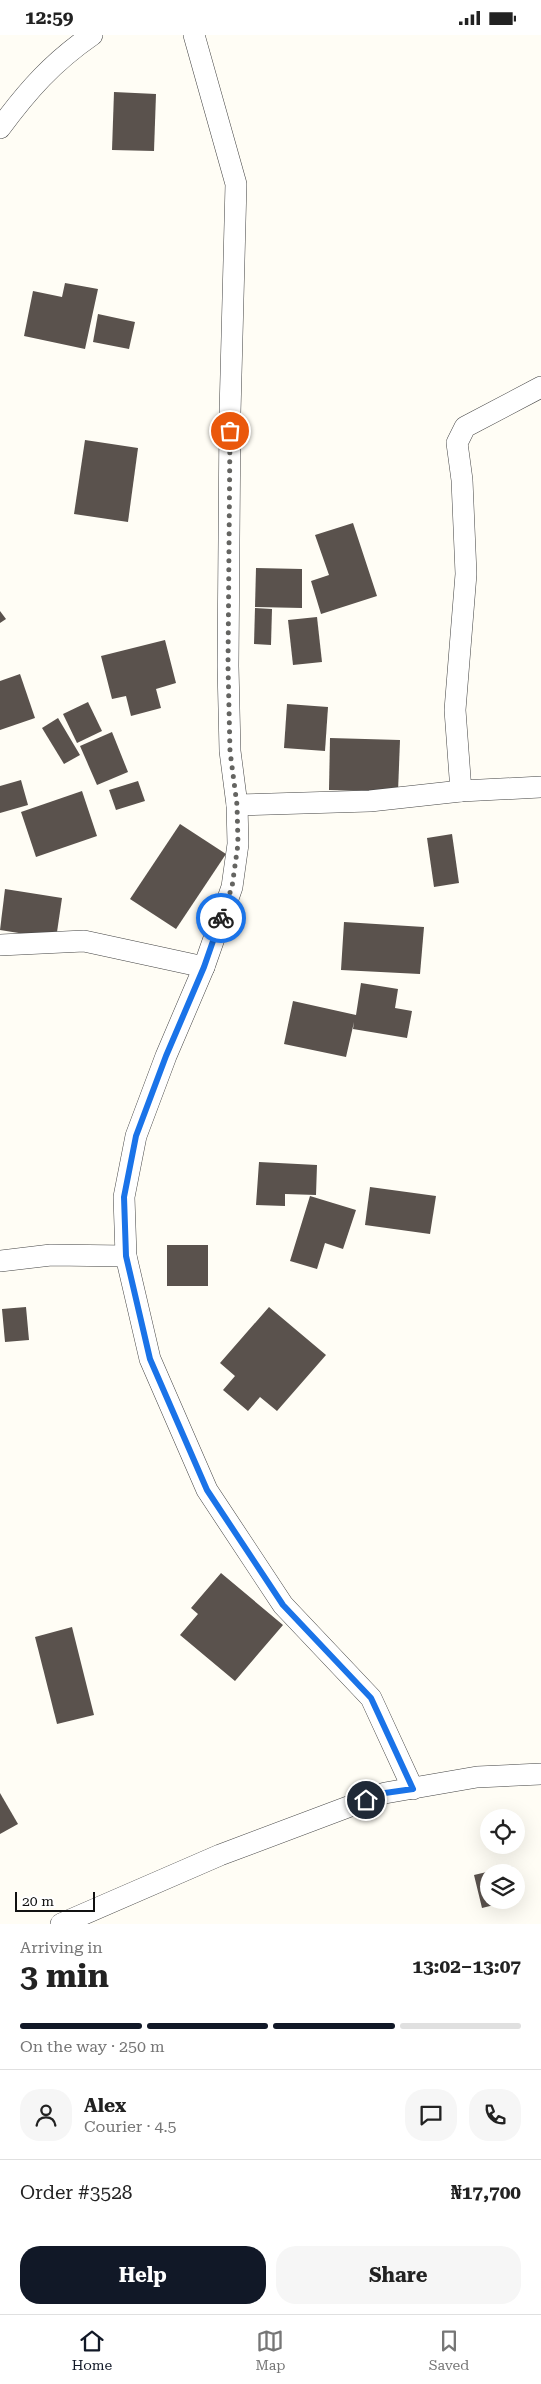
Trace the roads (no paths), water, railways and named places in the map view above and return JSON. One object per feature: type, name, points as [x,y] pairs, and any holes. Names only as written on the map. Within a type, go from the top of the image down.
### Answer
[{"type":"street","points":[[0,128],[27,91],[72,49],[92,35]]},
{"type":"street","points":[[194,35],[236,184],[230,413],[228,666],[230,751],[237,805],[238,844],[232,887],[204,967],[166,1056],[136,1136],[124,1197],[126,1256],[150,1359],[207,1490],[283,1605],[371,1698],[413,1789]]},
{"type":"street","points":[[461,791],[455,710],[466,574],[462,480],[457,443],[465,427],[541,387]]},
{"type":"street","points":[[237,805],[370,801],[461,791],[541,787]]},
{"type":"street","points":[[0,945],[84,941],[204,967]]},
{"type":"street","points":[[0,1261],[51,1255],[126,1256]]},
{"type":"street","points":[[61,1924],[220,1855],[385,1793],[477,1777],[541,1774]]}]
